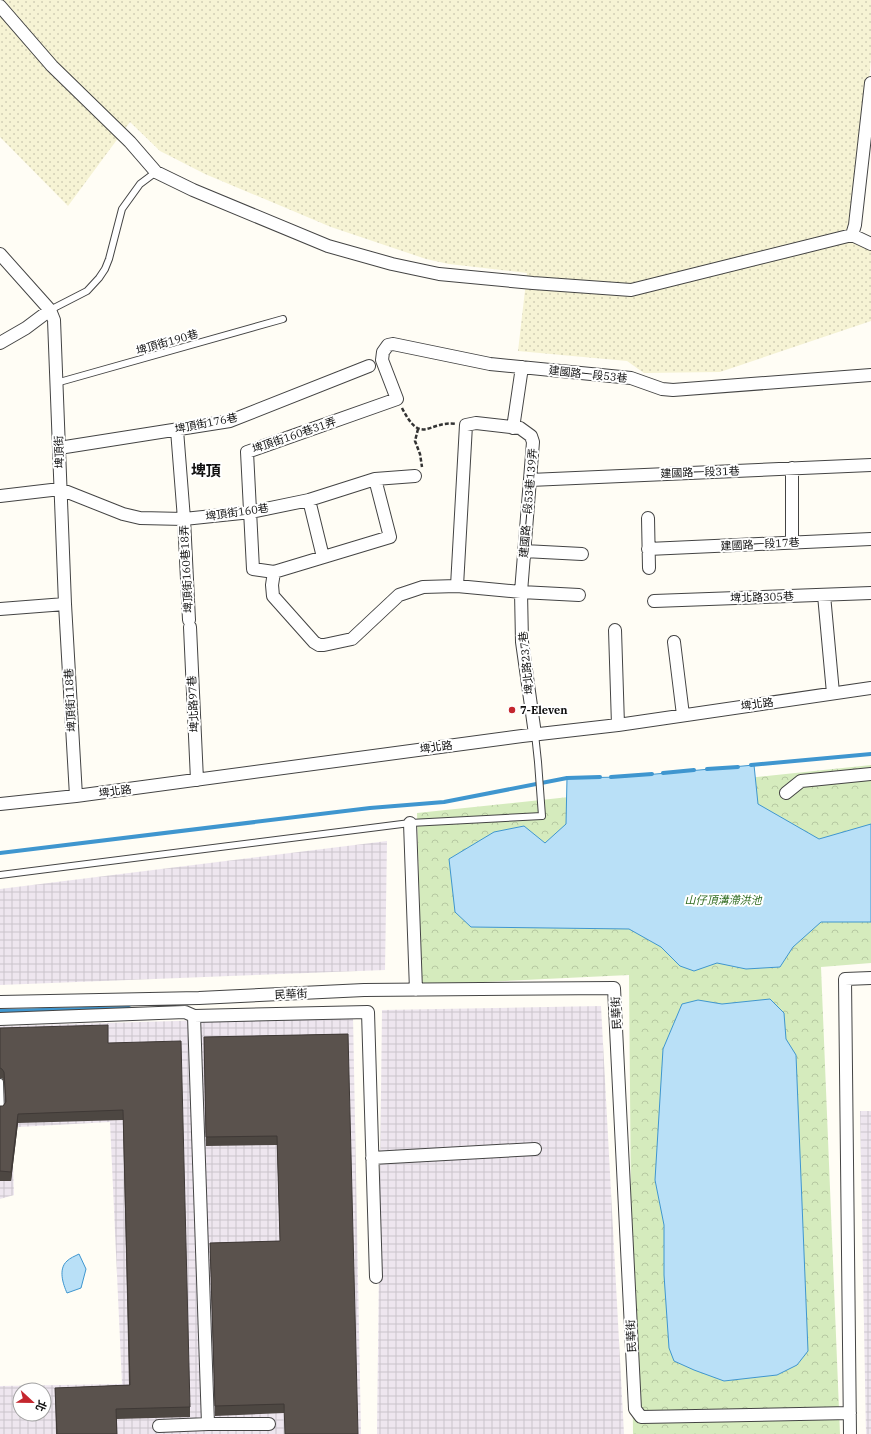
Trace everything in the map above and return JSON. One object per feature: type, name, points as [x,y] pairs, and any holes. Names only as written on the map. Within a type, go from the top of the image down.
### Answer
[{"type":"street","points":[[0,6],[52,66],[130,142],[156,172],[193,190],[328,246],[392,264],[439,274],[631,290],[852,235],[871,244]]},
{"type":"street","points":[[852,235],[855,225],[871,83]]},
{"type":"street","name":"埤頂街","points":[[0,254],[50,310],[54,320],[65,604]]},
{"type":"street","points":[[0,343],[26,328],[50,310]]},
{"type":"street","name":"建國路一段53巷","points":[[397,399],[382,360],[383,352],[388,345],[393,344],[490,364],[631,378],[662,389],[673,390],[871,375]]},
{"type":"street","name":"埤頂街176巷","points":[[59,448],[230,421],[369,366]]},
{"type":"street","points":[[513,428],[522,367]]},
{"type":"street","name":"埤頂街160巷31弄","points":[[251,512],[247,452],[397,399]]},
{"type":"street","name":"建國路一段53巷139弄","points":[[466,425],[476,424],[520,428],[532,436],[533,442],[520,592]]},
{"type":"street","points":[[457,586],[466,425]]},
{"type":"street","name":"埤頂街160巷18弄","points":[[177,430],[184,519],[189,623]]},
{"type":"street","name":"建國路一段31巷","points":[[530,480],[871,465]]},
{"type":"street","points":[[792,468],[792,542]]},
{"type":"street","name":"埤頂街160巷","points":[[60,489],[129,516],[140,518],[184,519],[251,512],[309,500],[375,479],[415,476]]},
{"type":"street","points":[[251,512],[254,569],[274,572],[390,537],[375,479]]},
{"type":"street","points":[[0,496],[60,489]]},
{"type":"street","points":[[309,500],[323,557]]},
{"type":"street","points":[[648,518],[649,568]]},
{"type":"street","name":"建國路一段17巷","points":[[648,550],[871,538]]},
{"type":"street","points":[[524,551],[582,554]]},
{"type":"street","points":[[274,572],[272,586],[273,596],[314,642],[319,645],[352,639],[399,595],[423,587],[457,586],[520,592],[579,595]]},
{"type":"street","name":"埤北路237巷","points":[[520,592],[522,642],[534,734]]},
{"type":"street","name":"埤北路305巷","points":[[654,601],[871,593]]},
{"type":"street","points":[[824,594],[833,693]]},
{"type":"street","points":[[0,609],[65,604]]},
{"type":"street","name":"埤頂街118巷","points":[[65,604],[76,796]]},
{"type":"street","name":"埤北路97巷","points":[[189,623],[197,780]]},
{"type":"street","points":[[614,630],[618,725]]},
{"type":"street","points":[[674,642],[683,716]]},
{"type":"street","name":"埤北路","points":[[0,804],[76,796],[534,734],[618,725],[871,688]]},
{"type":"street","points":[[786,793],[802,781],[871,774]]},
{"type":"street","points":[[410,823],[416,990]]},
{"type":"street","points":[[850,1434],[845,979],[871,978]]},
{"type":"street","name":"民華街","points":[[0,1002],[199,998],[364,990],[614,988],[635,1409],[641,1417],[850,1413]]},
{"type":"street","points":[[0,1020],[185,1012],[194,1016],[368,1012],[376,1277]]},
{"type":"street","points":[[194,1016],[208,1424]]},
{"type":"street","points":[[372,1158],[535,1149]]},
{"type":"street","points":[[159,1426],[269,1424]]},
{"type":"lane","points":[[50,310],[87,291],[99,278],[109,259],[122,209],[140,184],[156,172]]},
{"type":"lane","name":"埤頂街190巷","points":[[56,383],[284,319]]},
{"type":"lane","points":[[0,875],[410,823],[542,816],[538,762],[534,734]]},
{"type":"lane","points":[[0,1082],[1,1112]]},
{"type":"path","points":[[397,399],[409,422],[418,429],[426,430],[450,423],[466,425]]},
{"type":"path","points":[[415,476],[422,466],[420,454],[415,441],[418,429]]},
{"type":"shaded area","points":[[0,0],[871,0],[871,57],[856,240],[871,247],[871,321],[720,372],[644,373],[627,361],[518,351],[527,273],[449,264],[426,259],[331,227],[205,174],[160,151],[130,122],[68,206],[0,137]]},
{"type":"shaded area","points":[[387,841],[385,970],[0,985],[0,889]]},
{"type":"shaded area","points":[[601,1006],[624,1434],[377,1434],[382,1010]]},
{"type":"shaded area","points":[[353,1016],[361,1434],[0,1434],[0,1386],[12,1386],[12,1422],[52,1422],[52,1385],[122,1384],[110,1122],[0,1128],[0,1026]]},
{"type":"shaded area","points":[[860,1111],[871,1111],[871,1434],[866,1434]]},
{"type":"shaded area","points":[[0,1132],[12,1132],[14,1195],[0,1199]]},
{"type":"green space","name":"山仔頂溝滯洪池","points":[[871,765],[871,963],[821,967],[840,1434],[633,1434],[629,975],[422,985],[417,813]]},
{"type":"water","points":[[754,765],[758,804],[819,839],[871,824],[871,922],[821,922],[793,947],[780,967],[746,969],[717,963],[694,971],[680,966],[661,947],[629,929],[471,927],[455,912],[449,859],[494,832],[524,826],[545,843],[566,824],[567,778],[623,777]]},
{"type":"water","points":[[770,999],[784,1013],[786,1039],[796,1055],[808,1351],[797,1365],[777,1375],[724,1381],[674,1361],[669,1348],[664,1275],[664,1225],[655,1180],[663,1049],[682,1004],[698,1000],[722,1004]]},
{"type":"water","points":[[79,1254],[86,1269],[81,1288],[67,1293],[62,1277],[64,1264]]},
{"type":"building","points":[[108,1025],[108,1043],[181,1041],[190,1407],[116,1409],[117,1434],[57,1434],[55,1388],[130,1385],[123,1110],[18,1114],[11,1172],[0,1171],[0,1106],[3,1106],[6,1102],[4,1072],[0,1068],[0,1028]]},
{"type":"building","points":[[348,1034],[358,1434],[285,1434],[284,1404],[215,1406],[210,1243],[280,1241],[277,1136],[206,1137],[204,1037]]},
{"type":"waterway","points":[[751,765],[871,754]]},
{"type":"waterway","points":[[707,769],[738,767]]},
{"type":"waterway","points":[[663,773],[694,770]]},
{"type":"waterway","points":[[611,777],[652,774]]},
{"type":"waterway","points":[[0,853],[370,808],[444,802],[567,778],[600,777]]},
{"type":"waterway","points":[[0,1011],[129,1008]]},
{"type":"place","name":"7-Eleven","points":[[512,710]]},
{"type":"district","name":"埤頂","points":[[206,470]]}]
